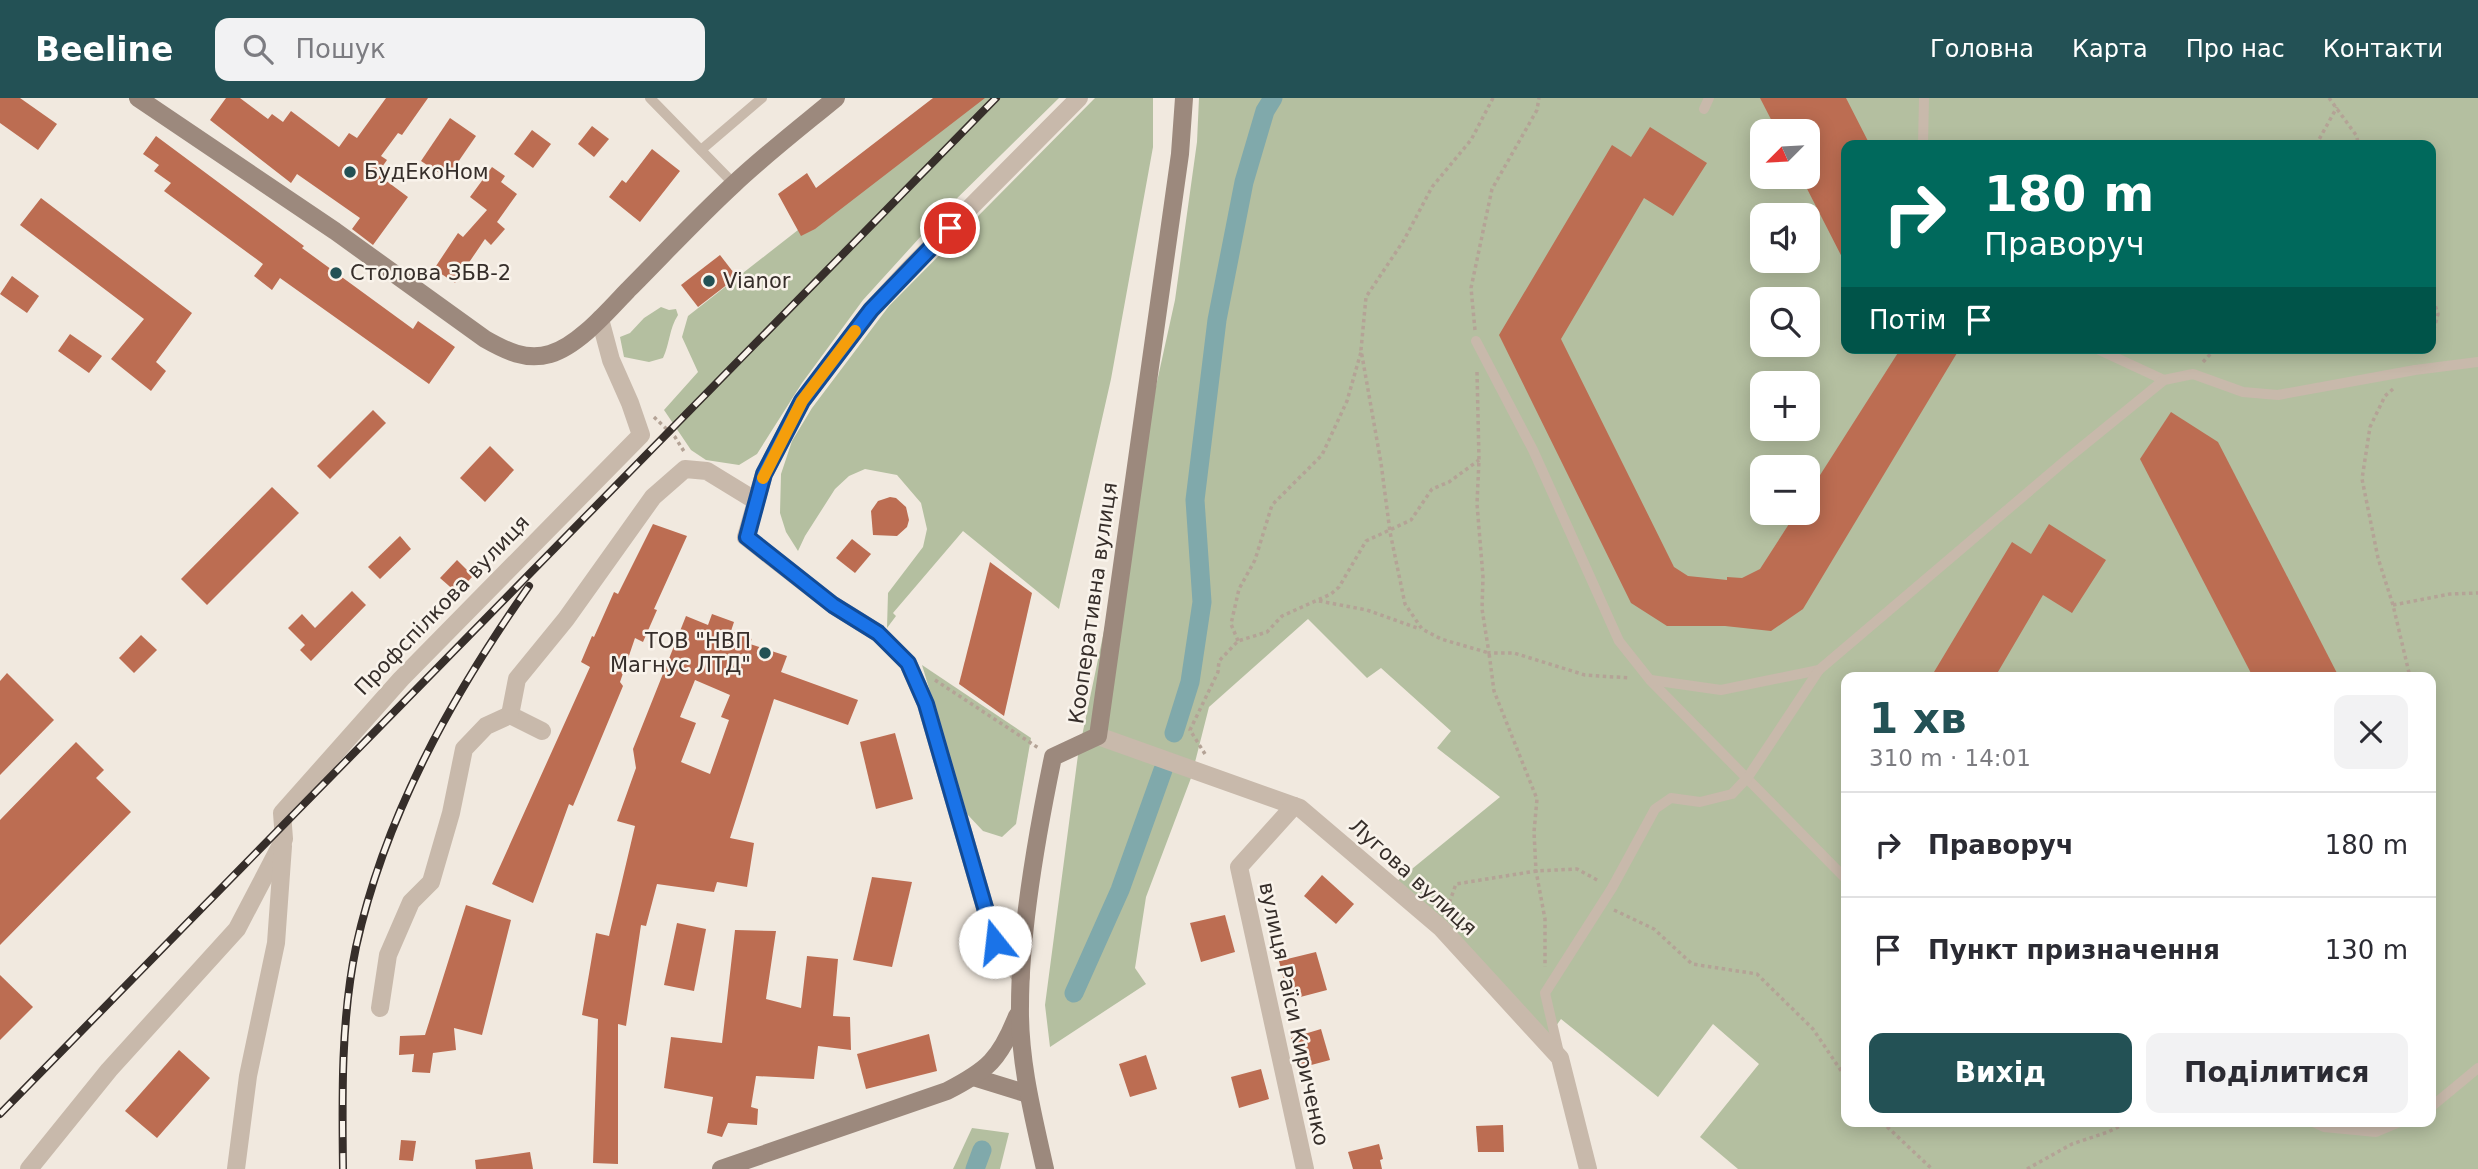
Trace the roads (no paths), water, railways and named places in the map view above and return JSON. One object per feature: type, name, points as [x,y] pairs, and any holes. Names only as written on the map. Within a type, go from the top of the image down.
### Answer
[{"type":"street","points":[[138,98],[502,349],[522,356],[553,353],[600,319],[734,184],[817,107],[836,98]]},
{"type":"street","points":[[1045,1169],[1028,1094],[1020,1007],[1021,977],[995,942],[926,704],[908,663],[878,633],[833,605],[747,537],[764,474],[802,401],[871,310],[1079,98]]},
{"type":"street","name":"Кооперативна вулиця","points":[[1021,977],[1030,897],[1053,757],[1098,736],[1180,154],[1184,98]]},
{"type":"street","name":"Профспілкова вулиця","points":[[29,1169],[108,1070],[237,929],[284,839],[282,813],[401,678],[640,435],[630,402],[611,360],[600,319]]},
{"type":"street","points":[[510,715],[517,679],[566,619],[653,497],[685,469],[707,471],[756,501]]},
{"type":"street","points":[[510,715],[542,731]]},
{"type":"street","points":[[380,1008],[388,955],[411,902],[431,882],[451,813],[464,749],[485,726],[510,715]]},
{"type":"street","name":"Лугова вулиця","points":[[1098,736],[1300,808],[1441,928],[1560,1058],[1588,1169]]},
{"type":"street","name":"вулиця Раїси Кириченко","points":[[1294,806],[1239,867],[1305,1169]]},
{"type":"street","points":[[236,1169],[248,1076],[276,943],[284,839]]},
{"type":"street","points":[[721,1169],[899,1109],[947,1091],[974,1077],[991,1063],[1006,1044],[1020,1007]]},
{"type":"street","points":[[974,1077],[1028,1094]]},
{"type":"lane","points":[[650,98],[734,184]]},
{"type":"lane","points":[[701,149],[762,98]]},
{"type":"lane","points":[[1704,108],[1709,98]]},
{"type":"lane","points":[[1923,140],[1924,98]]},
{"type":"lane","points":[[1476,341],[1533,450],[1619,641],[1650,680],[1841,874]]},
{"type":"lane","points":[[2108,354],[2164,380]]},
{"type":"lane","points":[[1560,1058],[1545,993],[1612,888],[1654,809],[1671,798],[1700,802],[1732,794],[1748,777],[1819,670],[2164,380],[2193,374],[2243,392],[2278,394],[2478,362]]},
{"type":"lane","points":[[1650,680],[1721,690],[1819,670]]},
{"type":"lane","points":[[2436,1103],[2478,1068]]},
{"type":"lane","points":[[2324,1127],[2376,1132],[2388,1127]]},
{"type":"waterway","points":[[1174,733],[1190,682],[1202,602],[1195,500],[1217,320],[1244,182],[1265,111],[1273,98]]},
{"type":"waterway","points":[[1074,993],[1120,890],[1163,770]]},
{"type":"waterway","points":[[975,1169],[982,1150]]},
{"type":"railway","points":[[0,1114],[996,98]]},
{"type":"railway","points":[[343,1169],[345,1030],[351,974],[369,898],[384,850],[424,758],[448,714],[529,586]]},
{"type":"place","name":"БудЕкоНом","points":[[350,172]]},
{"type":"place","name":"Столова ЗБВ-2","points":[[336,273]]},
{"type":"place","name":"Vianor","points":[[709,281]]},
{"type":"place","name":"ТОВ \"НВП Магнус ЛТД\"","points":[[765,653]]}]
